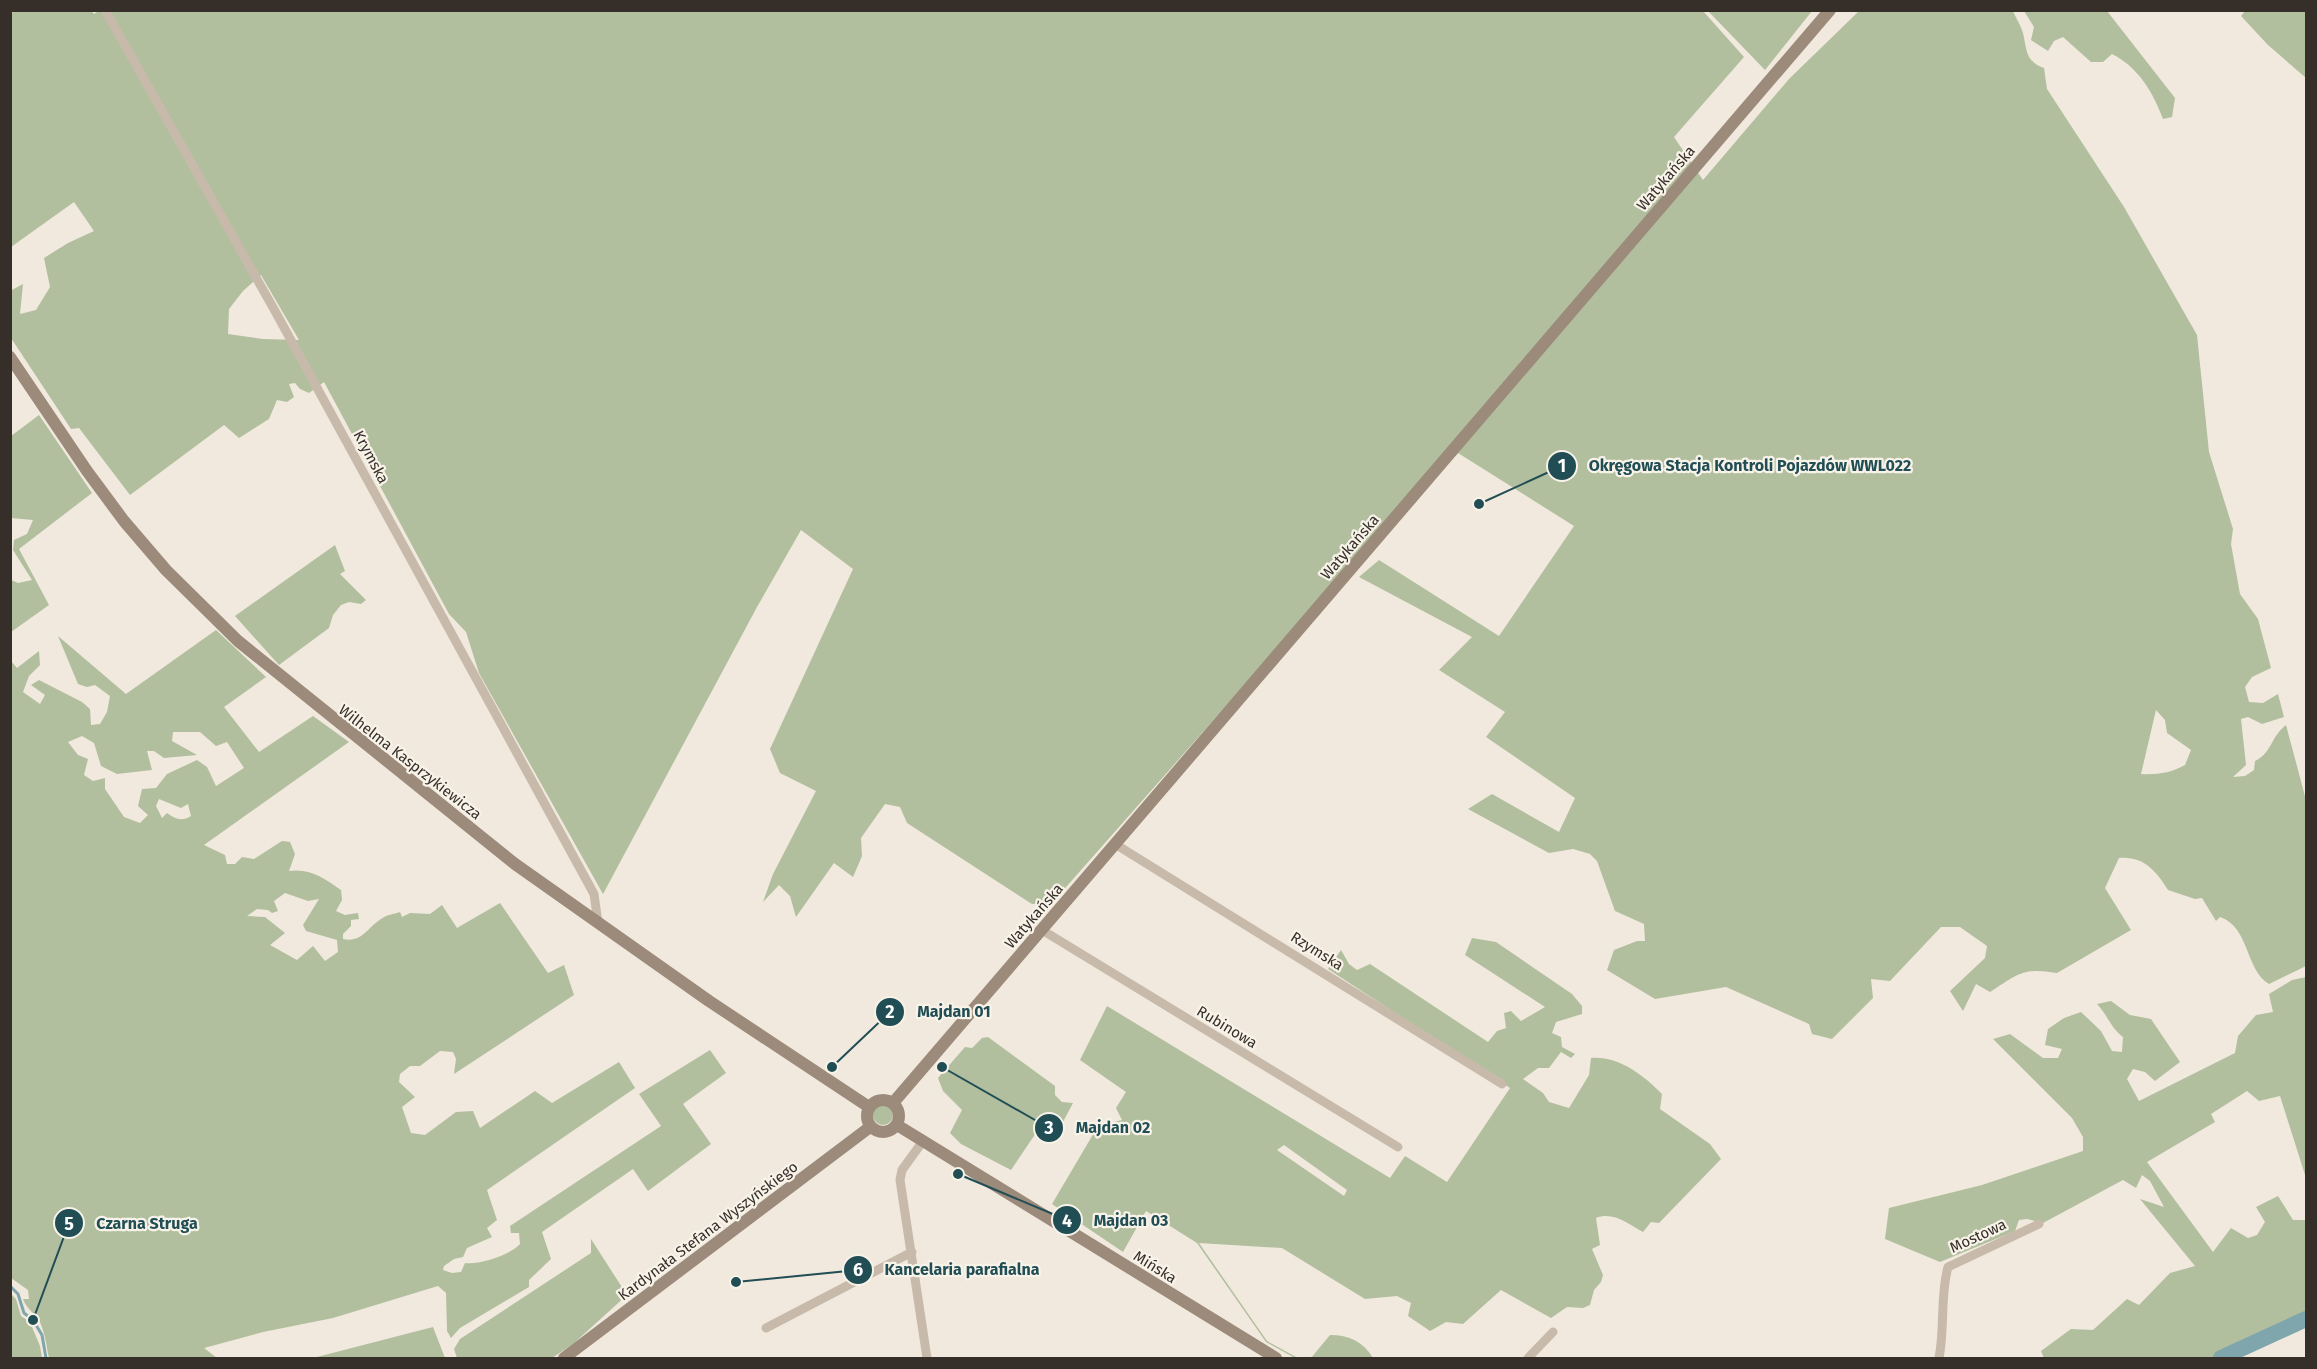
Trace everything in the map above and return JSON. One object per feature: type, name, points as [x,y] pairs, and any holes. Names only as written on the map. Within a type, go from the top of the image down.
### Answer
[{"type":"street","name":"Krymska","points":[[105,10],[275,312],[594,894],[598,923]]},
{"type":"street","name":"Watykańska","points":[[893,1103],[1830,10]]},
{"type":"street","name":"Wilhelma Kasprzykiewicza","points":[[10,357],[124,521],[208,614],[275,674],[515,864],[709,1001],[869,1107]]},
{"type":"street","name":"Rzymska","points":[[1115,844],[1502,1084]]},
{"type":"street","name":"Rubinowa","points":[[1042,930],[1398,1147]]},
{"type":"street","points":[[878,1101],[893,1103],[899,1113],[897,1125],[881,1133],[870,1127],[867,1117],[869,1107],[878,1101]]},
{"type":"street","name":"Mińska","points":[[897,1125],[1276,1359]]},
{"type":"street","name":"Kardynała Stefana Wyszyńskiego","points":[[564,1359],[870,1127]]},
{"type":"street","points":[[924,1142],[902,1170],[900,1180],[927,1359]]},
{"type":"street","name":"Mostowa","points":[[1939,1359],[1944,1336],[1945,1278],[1948,1267],[2039,1224]]},
{"type":"street","points":[[766,1328],[912,1252]]},
{"type":"street","points":[[1528,1359],[1552,1332]]},
{"type":"green space","points":[[91,10],[94,14],[100,10],[1703,11],[1744,57],[1674,137],[1703,180],[1789,79],[1859,11],[2013,11],[2022,30],[2030,58],[2044,68],[2047,89],[2124,207],[2197,335],[2209,452],[2233,529],[2231,544],[2240,594],[2258,619],[2271,668],[2252,677],[2245,687],[2249,702],[2263,703],[2278,694],[2284,717],[2262,724],[2248,717],[2241,719],[2246,765],[2233,777],[2245,776],[2254,770],[2255,761],[2265,754],[2277,734],[2286,725],[2306,800],[2306,966],[2269,984],[2255,969],[2237,930],[2230,922],[2220,917],[2216,921],[2202,898],[2195,899],[2168,890],[2154,871],[2142,862],[2136,859],[2119,858],[2105,888],[2131,930],[2057,973],[2036,971],[2021,973],[1990,992],[1976,984],[1963,1011],[1950,991],[1985,958],[1987,946],[1960,927],[1941,927],[1890,981],[1871,979],[1873,998],[1832,1039],[1812,1034],[1809,1024],[1726,987],[1655,999],[1607,970],[1614,950],[1637,941],[1645,941],[1644,924],[1615,911],[1597,861],[1590,854],[1573,849],[1549,853],[1468,809],[1492,794],[1559,832],[1575,798],[1486,737],[1505,712],[1439,670],[1472,637],[1359,577],[1379,560],[1499,636],[1574,526],[1458,453],[1299,623],[1052,903],[1032,904],[907,823],[900,807],[885,804],[861,838],[862,856],[853,877],[834,863],[796,917],[790,896],[779,885],[763,902],[773,874],[816,791],[780,773],[770,749],[853,569],[801,530],[757,607],[603,894],[479,673],[466,632],[449,614],[324,382],[309,393],[300,389],[295,383],[289,384],[294,397],[287,402],[277,400],[269,419],[239,438],[224,425],[130,495],[79,428],[71,429],[11,338],[10,291],[23,284],[20,314],[36,310],[50,287],[44,258],[94,231],[74,202],[11,247],[10,15],[14,11]],"holes":[[[261,275],[299,340],[263,339],[228,334],[229,309],[243,291]],[[2156,710],[2165,720],[2167,733],[2191,750],[2185,765],[2180,768],[2163,773],[2141,774]]]},
{"type":"green space","points":[[1708,11],[1812,11],[1765,70]]},
{"type":"green space","points":[[2024,11],[2107,11],[2175,98],[2172,117],[2163,119],[2144,81],[2130,66],[2112,54],[2103,62],[2091,62],[2063,37],[2054,41],[2048,51],[2031,40],[2034,27]]},
{"type":"green space","points":[[2245,11],[2306,11],[2306,78],[2268,45],[2241,16]]},
{"type":"green space","points":[[39,415],[92,493],[19,549],[49,605],[11,632],[11,580],[18,583],[32,580],[13,550],[14,540],[27,534],[33,520],[11,518],[11,436]]},
{"type":"green space","points":[[335,545],[345,571],[340,574],[366,600],[361,604],[349,602],[341,605],[333,615],[329,628],[279,665],[235,616]]},
{"type":"green space","points":[[216,630],[266,677],[224,707],[259,752],[313,716],[349,742],[204,845],[225,855],[227,864],[235,864],[242,857],[254,859],[282,841],[290,842],[295,854],[289,871],[304,871],[329,882],[341,890],[342,900],[336,911],[345,915],[358,913],[359,919],[351,920],[351,926],[343,934],[343,939],[350,940],[360,937],[388,916],[400,912],[402,917],[410,913],[430,914],[442,905],[457,928],[500,903],[548,973],[564,965],[574,995],[454,1074],[456,1059],[453,1052],[440,1051],[420,1066],[410,1066],[400,1074],[399,1082],[415,1097],[402,1107],[411,1133],[425,1135],[456,1112],[473,1111],[480,1128],[535,1091],[552,1103],[619,1062],[635,1088],[487,1190],[497,1220],[487,1228],[492,1237],[467,1248],[463,1257],[454,1259],[444,1266],[443,1270],[452,1273],[461,1272],[465,1263],[494,1258],[509,1252],[520,1244],[519,1233],[511,1233],[510,1226],[661,1126],[639,1094],[710,1050],[726,1073],[683,1104],[711,1144],[648,1191],[633,1169],[542,1232],[551,1259],[529,1280],[529,1287],[460,1328],[451,1338],[447,1331],[446,1293],[438,1286],[333,1318],[263,1332],[204,1348],[217,1358],[49,1358],[40,1323],[23,1299],[29,1299],[28,1290],[11,1278],[11,661],[17,668],[39,651],[40,665],[29,676],[23,692],[40,704],[45,695],[31,685],[39,680],[82,702],[90,709],[91,725],[100,724],[107,712],[110,696],[95,685],[87,687],[78,684],[58,636],[126,694]],"holes":[[[173,732],[200,732],[216,746],[227,742],[244,768],[216,786],[207,767],[197,760],[167,774],[156,788],[142,789],[138,806],[148,815],[140,823],[124,817],[105,789],[105,778],[93,781],[84,775],[88,759],[78,755],[68,742],[82,736],[94,743],[101,766],[117,774],[152,770],[147,751],[154,751],[164,758],[197,755],[172,741]],[[159,799],[181,808],[188,804],[191,816],[179,819],[167,813],[162,818],[156,806]],[[285,893],[308,901],[319,899],[303,925],[306,931],[337,940],[338,952],[325,961],[313,946],[297,960],[270,945],[285,933],[265,917],[247,916],[257,909],[268,910],[272,913],[278,911],[274,901]]]},
{"type":"green space","points":[[1472,938],[1496,942],[1572,994],[1582,1006],[1582,1014],[1556,1022],[1552,1033],[1561,1037],[1562,1047],[1575,1054],[1571,1058],[1561,1052],[1549,1068],[1538,1068],[1523,1079],[1543,1093],[1549,1102],[1569,1108],[1589,1075],[1591,1058],[1611,1060],[1630,1068],[1655,1087],[1662,1094],[1660,1109],[1710,1144],[1721,1159],[1659,1223],[1651,1222],[1643,1232],[1614,1217],[1596,1218],[1600,1245],[1592,1249],[1603,1275],[1601,1282],[1594,1290],[1590,1305],[1583,1308],[1567,1307],[1551,1318],[1501,1290],[1463,1324],[1446,1322],[1430,1331],[1408,1316],[1411,1303],[1397,1296],[1365,1299],[1282,1248],[1199,1243],[1267,1341],[1298,1358],[1295,1358],[1266,1342],[1197,1243],[1146,1211],[1123,1252],[1052,1204],[1098,1126],[1122,1120],[1116,1108],[1126,1092],[1080,1060],[1107,1006],[1390,1178],[1405,1156],[1447,1182],[1510,1088],[1328,969],[1341,950],[1349,964],[1357,970],[1370,964],[1488,1042],[1497,1031],[1506,1028],[1504,1013],[1511,1011],[1521,1021],[1545,1007],[1465,955]],"holes":[[[1284,1145],[1347,1190],[1344,1196],[1277,1150]]]},
{"type":"green space","points":[[2306,977],[2306,1178],[2280,1096],[2259,1101],[2247,1091],[2211,1114],[2215,1122],[2147,1162],[2213,1252],[2231,1228],[2248,1238],[2257,1235],[2265,1222],[2256,1207],[2278,1196],[2293,1220],[2306,1220],[2306,1312],[2212,1358],[2044,1358],[2041,1351],[2071,1329],[2093,1330],[2127,1299],[2139,1305],[2170,1273],[2195,1266],[2140,1199],[2164,1207],[2150,1181],[2142,1175],[2136,1188],[2123,1180],[2043,1223],[2027,1219],[2019,1220],[2015,1231],[1940,1262],[1885,1239],[1889,1208],[1982,1185],[2083,1151],[2083,1137],[2072,1118],[1993,1039],[2010,1034],[2043,1058],[2058,1058],[2062,1049],[2045,1045],[2048,1029],[2064,1018],[2081,1012],[2101,1031],[2112,1051],[2122,1052],[2123,1037],[2115,1030],[2097,1004],[2111,1001],[2130,1015],[2151,1019],[2180,1062],[2155,1081],[2145,1072],[2133,1069],[2127,1079],[2139,1101],[2235,1053],[2238,1036],[2256,1015],[2273,1012],[2269,994],[2292,980]]},
{"type":"green space","points":[[988,1037],[1055,1086],[1055,1095],[1062,1102],[1073,1103],[1055,1137],[1038,1130],[1011,1170],[961,1144],[950,1133],[962,1110],[943,1091],[938,1078],[965,1047],[972,1048],[982,1038]]},
{"type":"green space","points":[[883,1105],[890,1108],[893,1115],[890,1122],[883,1125],[876,1122],[873,1115],[876,1108]]},
{"type":"green space","points":[[591,1239],[627,1295],[573,1344],[552,1358],[457,1358],[454,1349],[460,1339],[591,1253]]},
{"type":"green space","points":[[10,1293],[16,1299],[21,1316],[30,1322],[40,1346],[42,1358],[11,1358]]},
{"type":"green space","points":[[433,1327],[445,1358],[313,1358]]},
{"type":"green space","points":[[1330,1335],[1355,1340],[1373,1358],[1311,1358]]},
{"type":"waterway","points":[[10,1286],[18,1294],[24,1313],[33,1320],[42,1335],[46,1358]]},
{"type":"waterway","points":[[2221,1358],[2306,1319]]},
{"type":"place","name":"Okręgowa Stacja Kontroli Pojazdów WWL022","points":[[1479,504]]},
{"type":"place","name":"Majdan 01","points":[[832,1067]]},
{"type":"place","name":"Majdan 02","points":[[942,1067]]},
{"type":"place","name":"Majdan 03","points":[[958,1174]]},
{"type":"place","name":"Kancelaria parafialna","points":[[736,1282]]},
{"type":"place","name":"Czarna Struga","points":[[33,1320]]}]
